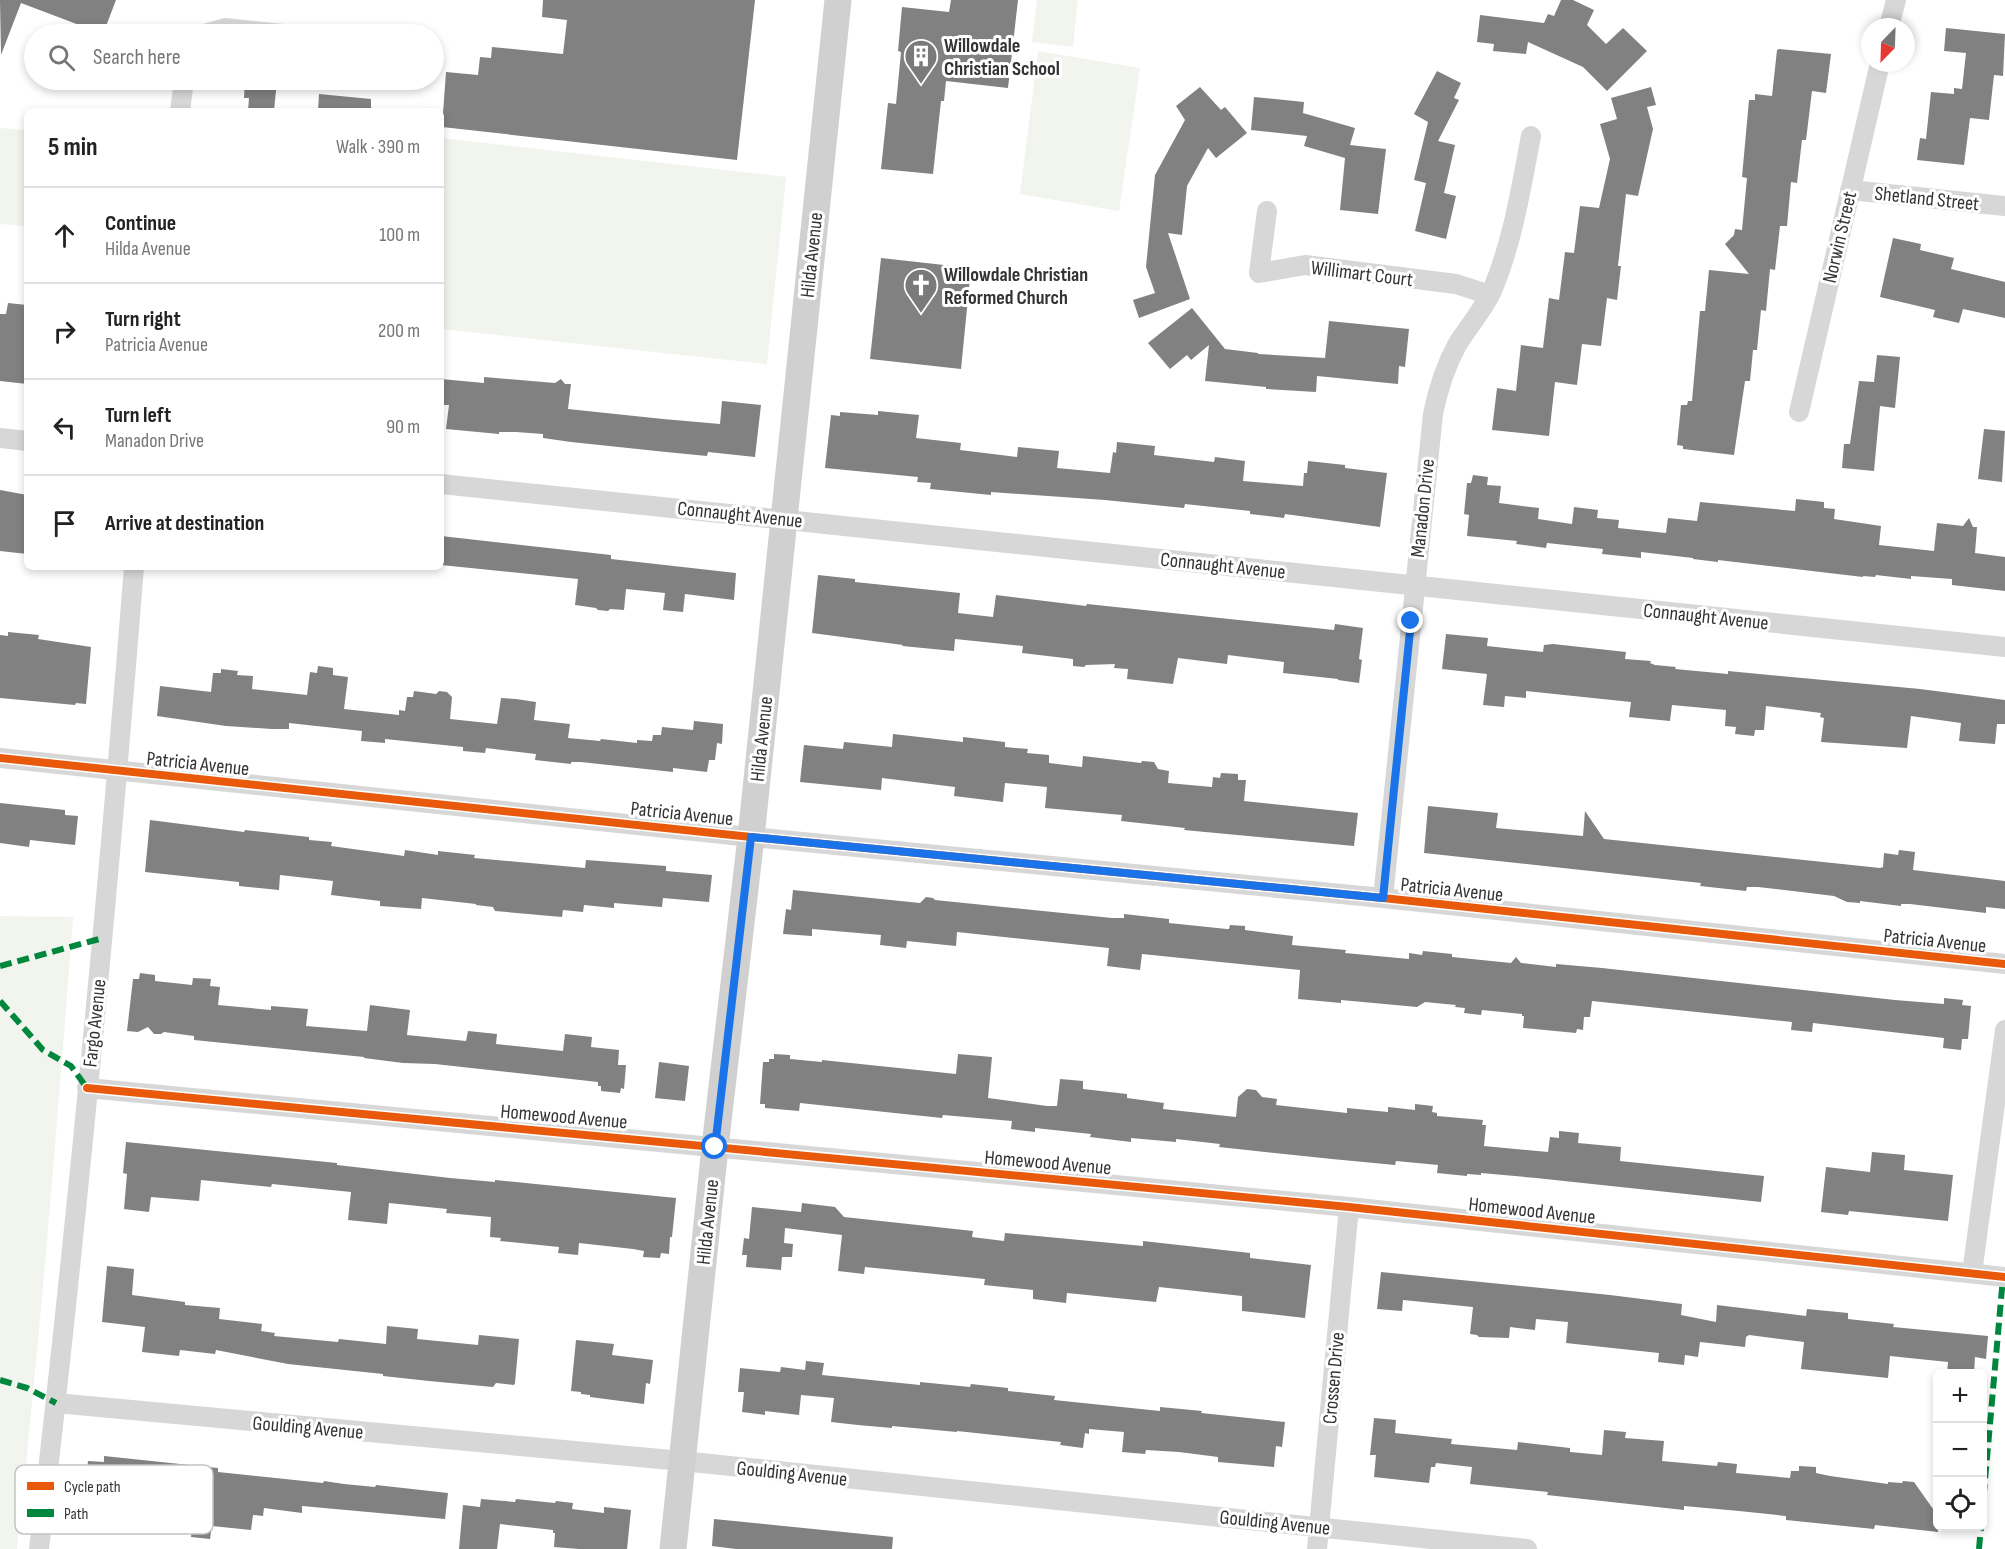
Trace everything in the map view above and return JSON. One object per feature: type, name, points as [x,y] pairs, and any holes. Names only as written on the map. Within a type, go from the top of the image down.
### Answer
[{"type":"street","name":"Hilda Avenue","points":[[673,1549],[715,1147],[751,837],[838,0]]},
{"type":"street","points":[[1891,18],[1896,0]]},
{"type":"street","name":"Norwin Street","points":[[1799,412],[1878,72]]},
{"type":"street","points":[[180,108],[183,90]]},
{"type":"street","name":"Manadon Drive","points":[[1383,898],[1430,431],[1442,376],[1457,345],[1490,295],[1503,263],[1532,136]]},
{"type":"street","name":"Shetland Street","points":[[1850,190],[2005,206]]},
{"type":"street","name":"Willimart Court","points":[[1267,211],[1259,273],[1305,265],[1456,284],[1490,295]]},
{"type":"street","points":[[0,438],[24,441]]},
{"type":"street","name":"Connaught Avenue","points":[[444,484],[2005,647]]},
{"type":"street","name":"Fargo Avenue","points":[[49,1465],[118,771],[134,570]]},
{"type":"street","name":"Patricia Avenue","points":[[0,758],[751,837],[1383,898],[2005,964]]},
{"type":"street","points":[[1972,1273],[2005,1030]]},
{"type":"street","name":"Homewood Avenue","points":[[87,1088],[1349,1207],[2005,1277]]},
{"type":"street","name":"Crossen Drive","points":[[1317,1549],[1349,1207]]},
{"type":"street","name":"Goulding Avenue","points":[[56,1403],[682,1461],[1527,1549]]},
{"type":"street","name":"Fargo Avenue","points":[[39,1549],[41,1534]]},
{"type":"shaded area","points":[[1037,0],[1078,0],[1073,47],[1032,42]]},
{"type":"shaded area","points":[[1038,51],[1140,68],[1119,211],[1020,194]]},
{"type":"shaded area","points":[[0,128],[24,130],[24,226],[0,224]]},
{"type":"shaded area","points":[[444,138],[786,177],[767,364],[444,329]]},
{"type":"shaded area","points":[[0,916],[73,917],[48,1233],[26,1465],[15,1465],[15,1534],[19,1534],[17,1549],[0,1549]]},
{"type":"building","points":[[0,0],[116,0],[107,24],[77,24],[21,3],[1,55]]},
{"type":"building","points":[[543,0],[755,0],[737,160],[444,127],[446,72],[478,75],[480,57],[491,58],[492,47],[563,54],[567,20],[542,17]]},
{"type":"building","name":"Willowdale Christian School","points":[[951,0],[1018,0],[1008,88],[946,81],[944,101],[941,101],[933,174],[881,169],[888,103],[896,104],[902,7],[949,12]]},
{"type":"building","points":[[1561,0],[1573,0],[1594,10],[1587,25],[1606,44],[1623,28],[1647,51],[1607,91],[1583,67],[1528,42],[1526,54],[1493,51],[1494,44],[1477,42],[1480,15],[1544,23],[1548,14],[1554,16]]},
{"type":"building","points":[[1946,28],[2005,34],[2003,76],[1994,75],[1989,120],[1970,118],[1964,165],[1917,160],[1920,138],[1926,139],[1931,92],[1954,94],[1954,88],[1962,89],[1966,53],[1944,51]]},
{"type":"building","points":[[1777,50],[1831,54],[1826,93],[1812,91],[1806,140],[1802,140],[1797,183],[1791,182],[1787,226],[1780,226],[1775,270],[1770,269],[1766,311],[1761,310],[1757,350],[1753,350],[1750,381],[1745,381],[1734,455],[1683,449],[1683,446],[1677,445],[1681,405],[1687,405],[1688,401],[1692,401],[1700,311],[1705,311],[1709,270],[1749,274],[1725,244],[1734,235],[1735,229],[1742,230],[1747,178],[1742,177],[1749,100],[1755,100],[1755,94],[1772,96]]},
{"type":"building","points":[[1437,71],[1461,83],[1454,98],[1459,100],[1438,141],[1455,145],[1444,193],[1456,196],[1446,239],[1415,231],[1426,183],[1414,180],[1428,122],[1414,114]]},
{"type":"building","points":[[1200,87],[1221,110],[1225,107],[1247,133],[1216,158],[1208,148],[1187,186],[1182,235],[1168,233],[1190,299],[1139,318],[1133,300],[1155,293],[1146,267],[1155,175],[1185,120],[1176,106]]},
{"type":"building","points":[[1651,87],[1656,105],[1647,107],[1653,129],[1638,196],[1626,194],[1618,266],[1621,266],[1617,300],[1607,298],[1601,346],[1582,344],[1577,385],[1555,382],[1549,436],[1492,430],[1497,388],[1516,391],[1521,345],[1543,348],[1549,298],[1559,300],[1565,252],[1574,253],[1580,206],[1599,208],[1610,159],[1600,124],[1617,119],[1611,98]]},
{"type":"building","points":[[244,90],[276,90],[274,108],[248,108],[249,98],[244,98]]},
{"type":"building","points":[[319,94],[371,99],[371,108],[318,108]]},
{"type":"building","points":[[1254,97],[1304,102],[1303,113],[1355,128],[1350,145],[1386,149],[1378,214],[1340,210],[1345,158],[1304,146],[1307,136],[1251,130]]},
{"type":"building","points":[[1893,238],[1921,244],[1920,250],[1954,258],[1951,269],[2005,282],[2005,318],[1963,309],[1959,323],[1933,317],[1935,310],[1880,297]]},
{"type":"building","name":"Willowdale Christian Reformed Church","points":[[881,258],[971,268],[961,369],[870,359]]},
{"type":"building","points":[[8,303],[24,305],[24,384],[0,381],[0,314],[6,314]]},
{"type":"building","points":[[1192,308],[1225,349],[1258,354],[1325,358],[1329,321],[1409,329],[1405,367],[1399,366],[1398,384],[1317,376],[1316,392],[1266,389],[1266,387],[1205,381],[1209,345],[1191,360],[1187,355],[1170,369],[1148,343]]},
{"type":"building","points":[[1877,355],[1900,357],[1895,408],[1880,406],[1874,471],[1842,468],[1844,444],[1850,444],[1859,381],[1874,382]]},
{"type":"building","points":[[484,377],[555,383],[561,379],[565,384],[571,384],[568,409],[720,424],[722,401],[761,405],[755,457],[708,452],[707,456],[571,442],[543,438],[543,434],[499,432],[499,434],[446,429],[449,405],[444,405],[444,379],[484,383]]},
{"type":"building","points":[[878,411],[919,415],[916,438],[961,443],[960,450],[1017,457],[1018,447],[1059,451],[1057,468],[1110,473],[1117,442],[1155,446],[1154,455],[1214,462],[1215,457],[1245,461],[1243,481],[1303,486],[1308,461],[1387,473],[1380,527],[1285,514],[1284,518],[1250,514],[1250,511],[1185,504],[1184,508],[1105,500],[991,492],[991,495],[930,489],[931,483],[917,482],[918,477],[825,468],[831,415],[840,416],[840,412],[878,415]]},
{"type":"building","points":[[1984,429],[2005,431],[2002,482],[1978,479]]},
{"type":"building","points":[[1473,475],[1488,477],[1487,485],[1501,486],[1499,503],[1539,508],[1538,519],[1572,524],[1574,507],[1598,510],[1597,518],[1619,520],[1618,528],[1666,533],[1668,518],[1697,521],[1700,502],[1795,511],[1796,499],[1824,502],[1824,508],[1835,509],[1834,519],[1881,526],[1879,545],[1934,551],[1937,523],[1963,526],[1969,518],[1973,527],[1977,527],[1975,553],[2005,557],[2005,591],[1952,585],[1952,579],[1911,576],[1911,579],[1876,575],[1875,577],[1863,577],[1641,552],[1641,558],[1602,554],[1603,549],[1547,543],[1546,548],[1516,544],[1517,541],[1467,536],[1469,515],[1464,514],[1467,483],[1471,483]]},
{"type":"building","points":[[0,490],[24,494],[24,554],[0,551]]},
{"type":"building","points":[[444,536],[611,555],[611,559],[736,573],[734,600],[685,594],[683,612],[663,610],[665,593],[626,589],[624,610],[598,610],[575,605],[578,579],[444,565]]},
{"type":"building","points":[[818,575],[855,579],[855,582],[960,593],[958,613],[993,617],[996,595],[1334,630],[1335,624],[1363,628],[1359,683],[1283,673],[1284,662],[1228,655],[1227,664],[1178,658],[1173,684],[1127,679],[1128,669],[1114,668],[1115,664],[1073,666],[1073,659],[1022,653],[1023,646],[955,639],[954,651],[812,633]]},
{"type":"building","points":[[8,632],[39,635],[38,639],[91,647],[86,704],[0,698],[0,635],[8,636]]},
{"type":"building","points":[[1446,634],[1488,638],[1487,646],[1543,652],[1544,645],[1553,644],[1626,652],[1625,659],[1651,661],[1650,663],[1655,665],[1676,667],[1675,669],[1728,674],[1728,671],[1920,689],[2005,700],[2005,724],[1997,724],[1995,744],[1959,741],[1961,723],[1911,716],[1907,748],[1821,742],[1824,718],[1820,717],[1821,713],[1766,706],[1764,730],[1755,730],[1754,736],[1735,734],[1736,727],[1725,726],[1726,710],[1672,705],[1670,721],[1629,717],[1631,702],[1526,691],[1526,698],[1505,696],[1504,707],[1483,705],[1487,674],[1442,669]]},
{"type":"building","points":[[318,666],[333,668],[333,675],[348,677],[344,709],[399,715],[399,710],[405,711],[407,697],[413,697],[414,691],[436,694],[439,691],[447,692],[452,697],[450,719],[497,724],[501,698],[516,699],[536,702],[534,720],[570,724],[568,738],[637,743],[637,740],[652,741],[653,735],[661,735],[662,727],[693,730],[694,721],[723,724],[722,744],[717,743],[715,760],[709,760],[707,772],[673,768],[673,772],[581,762],[571,762],[571,764],[535,760],[536,754],[486,748],[485,753],[463,751],[463,747],[385,739],[385,743],[361,741],[362,731],[289,723],[289,729],[272,729],[226,726],[157,716],[160,686],[211,692],[213,673],[221,673],[221,669],[238,671],[237,675],[253,676],[252,689],[307,695],[310,672],[317,673]]},
{"type":"building","points":[[893,734],[963,742],[963,737],[1005,742],[1005,747],[1028,749],[1027,753],[1049,755],[1049,763],[1082,767],[1083,756],[1141,763],[1142,761],[1154,762],[1158,769],[1169,771],[1168,783],[1212,787],[1213,777],[1220,778],[1221,773],[1238,774],[1238,780],[1246,780],[1244,801],[1358,813],[1354,846],[1184,830],[1185,828],[1121,821],[1122,815],[1045,808],[1047,787],[1005,783],[1003,802],[954,796],[955,787],[882,778],[881,790],[800,782],[804,745],[843,749],[844,742],[892,747]]},
{"type":"building","points":[[0,803],[65,810],[65,815],[78,816],[75,845],[30,840],[29,847],[0,843]]},
{"type":"building","points":[[1428,806],[1498,813],[1496,828],[1583,836],[1585,811],[1604,839],[1880,868],[1883,867],[1884,853],[1898,855],[1899,850],[1915,852],[1913,870],[2005,881],[2005,909],[1986,907],[1986,913],[1910,904],[1901,904],[1901,906],[1860,901],[1860,903],[1847,902],[1834,896],[1758,887],[1747,887],[1746,891],[1700,886],[1701,883],[1424,853]]},
{"type":"building","points":[[150,820],[244,832],[245,830],[309,837],[309,840],[332,842],[331,846],[404,856],[405,850],[438,855],[438,851],[475,855],[474,858],[585,868],[586,860],[666,866],[666,871],[712,875],[709,902],[663,898],[662,907],[614,903],[614,908],[584,905],[583,912],[563,910],[562,917],[495,911],[493,907],[422,898],[421,909],[380,906],[380,901],[331,895],[333,881],[280,875],[279,890],[239,886],[239,882],[145,872]]},
{"type":"building","points":[[793,890],[920,903],[926,897],[935,900],[1112,918],[1124,918],[1124,914],[1169,919],[1169,923],[1227,929],[1230,925],[1245,926],[1245,930],[1293,936],[1292,945],[1346,950],[1345,953],[1409,959],[1409,953],[1422,955],[1423,951],[1452,954],[1452,957],[1511,963],[1516,957],[1521,963],[1556,967],[1556,964],[1602,968],[1895,1000],[1944,1004],[1944,998],[1963,1000],[1962,1005],[1971,1006],[1968,1039],[1962,1039],[1961,1050],[1943,1048],[1944,1038],[1813,1023],[1812,1032],[1791,1030],[1792,1022],[1592,1001],[1590,1017],[1584,1017],[1583,1030],[1577,1029],[1576,1033],[1523,1028],[1524,1016],[1522,1014],[1482,1010],[1481,1015],[1464,1013],[1465,1008],[1455,1007],[1456,1005],[1425,1002],[1417,1007],[1341,1000],[1341,1003],[1298,999],[1300,970],[1142,954],[1140,970],[1107,966],[1109,948],[957,932],[956,946],[907,941],[906,948],[880,945],[881,935],[812,929],[812,936],[783,934],[786,909],[791,910]]},
{"type":"building","points":[[140,973],[155,975],[155,981],[192,985],[193,978],[211,979],[210,986],[220,987],[218,1005],[271,1010],[271,1006],[308,1009],[306,1026],[367,1031],[370,1005],[410,1010],[407,1035],[466,1041],[468,1031],[497,1034],[496,1044],[563,1051],[565,1034],[592,1037],[591,1047],[619,1050],[618,1065],[626,1065],[624,1089],[621,1088],[620,1093],[601,1091],[598,1082],[194,1040],[194,1036],[164,1032],[154,1034],[148,1027],[138,1032],[127,1031],[133,979],[139,979]]},
{"type":"building","points":[[774,1054],[790,1055],[790,1059],[822,1062],[822,1060],[956,1074],[958,1054],[992,1057],[988,1098],[1047,1106],[1057,1106],[1060,1079],[1083,1081],[1083,1089],[1127,1094],[1127,1098],[1164,1103],[1163,1109],[1236,1117],[1238,1097],[1247,1089],[1256,1090],[1262,1097],[1277,1099],[1276,1105],[1347,1113],[1347,1108],[1388,1112],[1388,1107],[1415,1110],[1415,1104],[1433,1106],[1432,1112],[1437,1113],[1437,1116],[1483,1120],[1482,1125],[1486,1125],[1484,1146],[1548,1152],[1550,1137],[1559,1138],[1559,1131],[1579,1133],[1578,1143],[1621,1147],[1620,1161],[1764,1176],[1761,1202],[1481,1173],[1481,1175],[1467,1174],[1467,1176],[1437,1173],[1438,1165],[1396,1161],[1395,1165],[1332,1159],[1219,1147],[1220,1144],[1176,1139],[1176,1142],[1131,1138],[1131,1142],[1090,1137],[1091,1134],[1035,1128],[1035,1132],[1011,1129],[1012,1121],[943,1115],[942,1118],[800,1103],[799,1111],[765,1108],[765,1104],[760,1104],[763,1062],[774,1059]]},
{"type":"building","points":[[659,1062],[689,1066],[685,1101],[655,1098]]},
{"type":"building","points":[[126,1142],[337,1163],[337,1165],[450,1178],[495,1182],[495,1180],[676,1198],[669,1254],[661,1253],[660,1258],[643,1257],[644,1251],[579,1243],[578,1255],[558,1253],[559,1247],[500,1241],[501,1238],[490,1237],[491,1217],[446,1213],[447,1209],[389,1203],[387,1224],[348,1220],[351,1192],[272,1184],[271,1187],[201,1180],[199,1201],[151,1197],[149,1212],[124,1209],[127,1174],[123,1173]]},
{"type":"building","points":[[1872,1152],[1905,1155],[1904,1170],[1953,1175],[1948,1221],[1849,1211],[1848,1215],[1821,1212],[1826,1167],[1870,1172]]},
{"type":"building","points":[[802,1203],[835,1207],[844,1217],[973,1231],[972,1237],[1004,1241],[1005,1233],[1143,1246],[1143,1241],[1250,1253],[1250,1258],[1311,1265],[1305,1318],[1242,1311],[1242,1296],[1159,1287],[1156,1302],[1067,1293],[1066,1303],[1033,1299],[1033,1290],[984,1285],[985,1279],[865,1267],[864,1274],[838,1271],[842,1235],[785,1228],[784,1243],[793,1244],[792,1257],[782,1257],[781,1270],[746,1267],[747,1255],[742,1255],[744,1238],[749,1239],[752,1207],[801,1212]]},
{"type":"building","points":[[107,1266],[134,1269],[132,1295],[185,1302],[185,1305],[220,1308],[219,1319],[262,1324],[261,1331],[275,1333],[274,1336],[386,1344],[387,1326],[418,1329],[417,1339],[478,1345],[479,1335],[519,1339],[515,1383],[514,1385],[496,1383],[493,1387],[383,1376],[383,1374],[288,1364],[216,1350],[215,1354],[180,1350],[179,1356],[142,1352],[145,1327],[102,1322]]},
{"type":"building","points":[[1381,1272],[1682,1304],[1681,1315],[1716,1322],[1717,1305],[1806,1316],[1807,1309],[1848,1313],[1848,1319],[1894,1324],[1893,1327],[1988,1336],[1986,1359],[1975,1357],[1974,1369],[1947,1369],[1948,1362],[1890,1356],[1888,1378],[1801,1369],[1804,1342],[1749,1335],[1746,1337],[1745,1347],[1700,1342],[1698,1357],[1685,1355],[1684,1365],[1658,1362],[1659,1353],[1566,1343],[1568,1322],[1536,1319],[1535,1330],[1510,1327],[1509,1338],[1479,1337],[1470,1334],[1473,1307],[1403,1300],[1402,1311],[1377,1309]]},
{"type":"building","points":[[576,1340],[614,1344],[612,1355],[653,1360],[650,1384],[646,1383],[644,1404],[590,1397],[581,1392],[571,1391]]},
{"type":"building","points":[[806,1361],[824,1363],[822,1375],[920,1385],[920,1382],[970,1387],[971,1384],[1055,1396],[1054,1400],[1160,1411],[1160,1407],[1202,1411],[1201,1413],[1285,1422],[1282,1447],[1276,1446],[1274,1467],[1218,1462],[1218,1457],[1179,1452],[1146,1450],[1145,1454],[1122,1452],[1124,1432],[1089,1429],[1089,1434],[1085,1433],[1083,1448],[1060,1445],[1061,1442],[957,1431],[858,1425],[831,1422],[834,1398],[801,1395],[799,1415],[765,1411],[765,1415],[742,1412],[744,1392],[738,1392],[740,1368],[780,1372],[781,1367],[805,1370]]},
{"type":"building","points":[[1374,1418],[1396,1420],[1395,1433],[1452,1439],[1451,1444],[1517,1450],[1518,1442],[1570,1448],[1570,1452],[1602,1455],[1604,1430],[1626,1432],[1625,1438],[1664,1441],[1662,1461],[1717,1466],[1718,1462],[1737,1464],[1736,1473],[1790,1478],[1791,1471],[1799,1471],[1799,1466],[1816,1467],[1816,1473],[1830,1476],[1888,1484],[1888,1482],[1914,1482],[1933,1509],[1933,1531],[1938,1532],[1875,1525],[1874,1529],[1786,1520],[1786,1516],[1739,1511],[1684,1506],[1684,1510],[1547,1495],[1548,1492],[1470,1484],[1472,1467],[1436,1463],[1435,1467],[1431,1467],[1429,1483],[1374,1477],[1376,1455],[1370,1455]]},
{"type":"building","points":[[104,1456],[190,1465],[88,1465],[88,1461],[104,1462]]},
{"type":"building","points":[[213,1467],[218,1468],[218,1472],[448,1493],[445,1519],[302,1506],[302,1513],[264,1508],[263,1516],[253,1515],[251,1530],[213,1526]]},
{"type":"building","points":[[481,1499],[515,1502],[516,1499],[555,1503],[556,1501],[573,1503],[572,1509],[604,1513],[604,1507],[631,1510],[627,1549],[554,1547],[555,1533],[553,1530],[500,1524],[497,1549],[459,1549],[463,1505],[480,1507]]},
{"type":"building","points":[[714,1519],[893,1537],[892,1549],[736,1549],[712,1546]]},
{"type":"building","points":[[191,1534],[211,1534],[210,1539],[191,1537]]},
{"type":"marked path","points":[[0,966],[103,938]]},
{"type":"marked path","points":[[0,1001],[43,1050],[71,1066],[87,1088]]},
{"type":"marked path","points":[[1985,1477],[2003,1277]]},
{"type":"marked path","points":[[0,1380],[27,1388],[56,1403]]},
{"type":"marked path","points":[[1979,1549],[1981,1531]]},
{"type":"cycle path","points":[[0,758],[751,837],[1383,898],[2005,964]]},
{"type":"cycle path","points":[[87,1088],[1349,1207],[2005,1277]]},
{"type":"place","name":"Willowdale Christian School","points":[[921,85]]},
{"type":"place","name":"Willowdale Christian Reformed Church","points":[[921,314]]},
{"type":"route","points":[[715,1147],[751,837],[1383,898],[1411,621]]}]
